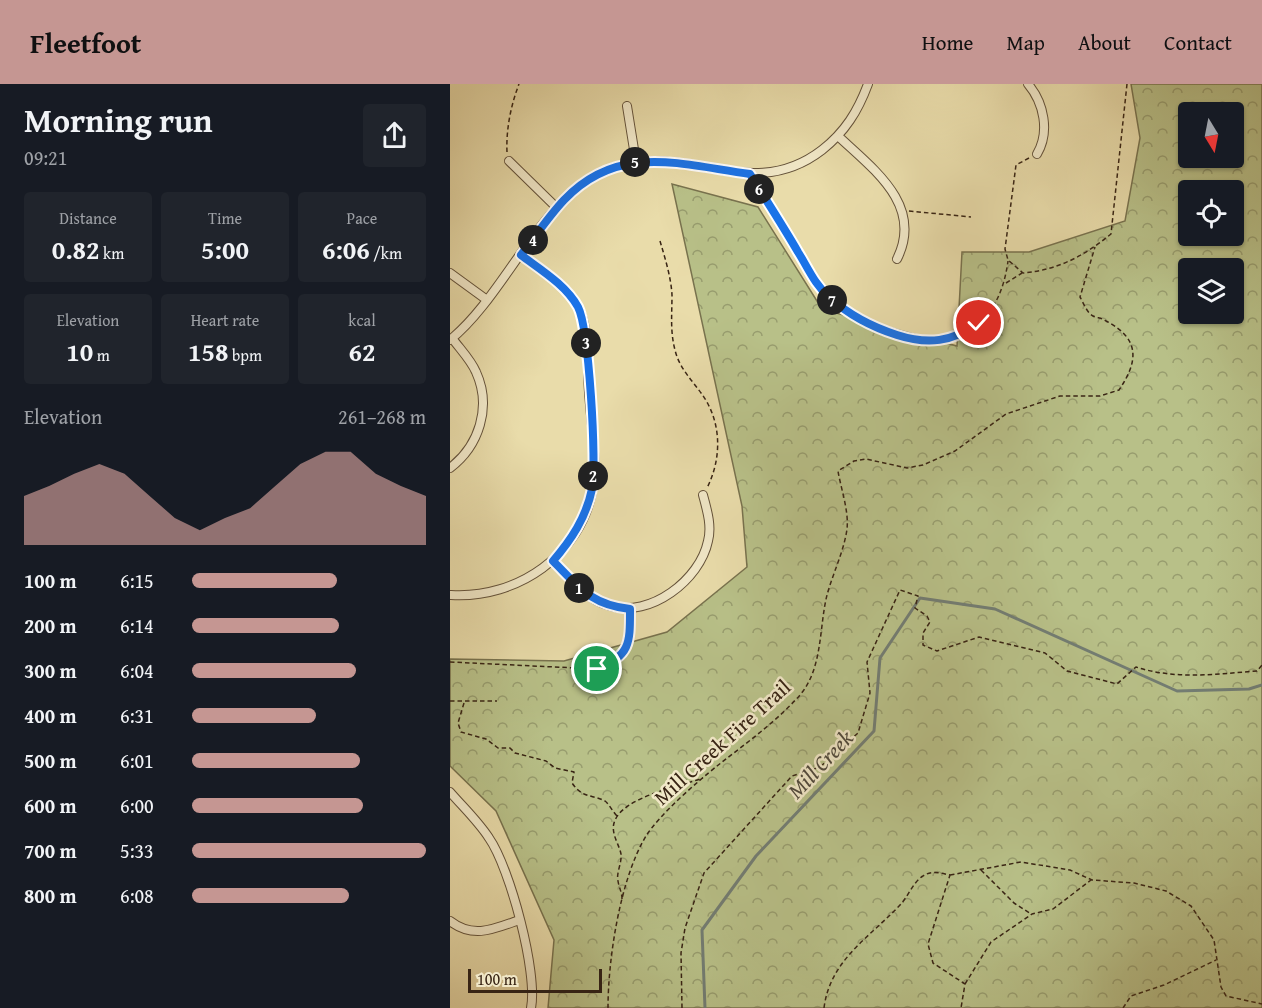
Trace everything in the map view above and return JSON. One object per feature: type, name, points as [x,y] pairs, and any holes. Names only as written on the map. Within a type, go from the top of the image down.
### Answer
[{"type":"street","points":[[450,468],[460,460],[473,443],[483,406],[476,372],[451,339],[487,300],[557,208],[590,179],[612,168],[636,162],[666,161],[750,174],[770,173],[802,163],[838,136],[856,113],[868,84]]},
{"type":"street","points":[[1028,84],[1037,98],[1044,121],[1044,135],[1037,154]]},
{"type":"street","points":[[627,106],[636,162]]},
{"type":"street","points":[[838,136],[888,184],[903,211],[904,241],[897,259]]},
{"type":"street","points":[[509,161],[557,208]]},
{"type":"street","points":[[451,595],[473,597],[497,592],[528,579],[553,561],[579,527],[592,488],[593,440],[585,330],[572,297],[521,255]]},
{"type":"street","points":[[450,273],[487,300]]},
{"type":"street","points":[[553,561],[587,596],[612,607],[630,609],[646,606],[670,592],[684,580],[705,553],[709,523],[703,495]]},
{"type":"street","points":[[450,792],[495,847],[519,920],[532,971],[531,1008]]},
{"type":"street","points":[[450,921],[465,930],[479,932],[519,920]]},
{"type":"lane","points":[[750,174],[800,255]]},
{"type":"path","points":[[509,161],[508,129],[512,100],[519,84]]},
{"type":"path","points":[[1005,283],[1013,276],[1023,273],[1049,271],[1095,247],[1111,234],[1127,84]]},
{"type":"path","points":[[800,255],[812,277],[823,290],[850,313],[874,327],[907,338],[935,343],[961,336],[979,323],[995,304],[1005,283],[1008,260],[1005,249],[1016,165],[1037,154]]},
{"type":"path","points":[[903,211],[971,217]]},
{"type":"path","points":[[660,241],[671,282],[670,328],[675,353],[685,374],[708,404],[716,427],[718,448],[715,472],[703,495]]},
{"type":"path","name":"Mill Creek Fire Trail","points":[[608,1008],[608,969],[622,903],[628,880],[646,837],[662,816],[704,778],[740,750],[800,695],[808,683],[822,633],[826,597],[847,530],[838,471],[854,461],[866,459],[907,468],[923,465],[955,451],[1006,414],[1060,396],[1100,396],[1119,390],[1134,364],[1134,352],[1124,333],[1106,320],[1091,315],[1080,297],[1095,247]]},
{"type":"path","points":[[1008,260],[1023,273]]},
{"type":"path","points":[[682,1008],[681,953],[685,928],[704,873],[792,777],[820,766],[858,733],[870,693],[867,662],[900,590],[918,596],[915,608],[927,616],[930,622],[924,633],[923,645],[937,651],[979,638],[1045,654],[1067,671],[1117,684],[1136,667],[1156,673],[1188,676],[1257,671],[1262,664]]},
{"type":"path","points":[[450,662],[597,669],[615,662],[624,653],[630,637],[630,609]]},
{"type":"path","points":[[450,701],[464,703],[497,701]]},
{"type":"path","points":[[464,703],[458,723],[461,732],[486,739],[495,747],[510,748],[515,753],[546,761],[555,768],[574,772],[572,783],[578,790],[588,797],[607,802],[617,816]]},
{"type":"path","points":[[622,903],[617,880],[621,866],[621,851],[615,842],[613,824],[617,816],[627,805],[640,801],[648,795],[704,778]]},
{"type":"path","points":[[824,1008],[826,994],[843,959],[902,903],[920,877],[932,871],[950,875],[1021,862],[1070,870],[1092,879],[1166,891],[1191,906],[1214,940],[1221,987],[1226,996],[1262,1004]]},
{"type":"path","points":[[980,869],[999,890],[1032,914]]},
{"type":"path","points":[[950,875],[928,944],[933,963],[965,984]]},
{"type":"path","points":[[961,1008],[965,984],[991,942],[1032,914],[1053,909],[1092,879]]},
{"type":"path","points":[[1123,1008],[1131,996],[1164,985],[1217,959]]},
{"type":"green space","points":[[1131,84],[1262,84],[1262,1008],[548,1008],[554,940],[496,811],[450,766],[450,659],[564,661],[667,632],[747,567],[742,506],[672,184],[758,207],[822,309],[957,346],[962,252],[1029,252],[1125,221],[1140,138]]},
{"type":"waterway","name":"Mill Creek","points":[[705,1008],[702,930],[756,856],[874,731],[880,658],[920,598],[995,609],[1177,691],[1249,689],[1262,685]]},
{"type":"route","points":[[597,669],[615,662],[624,653],[630,637],[630,609],[612,607],[587,596],[553,561],[579,527],[592,488],[593,440],[585,330],[572,297],[521,255],[571,193],[601,172],[646,161],[666,161],[750,174],[812,277],[828,297],[850,313],[874,327],[907,338],[935,343],[961,336],[979,323]]}]
